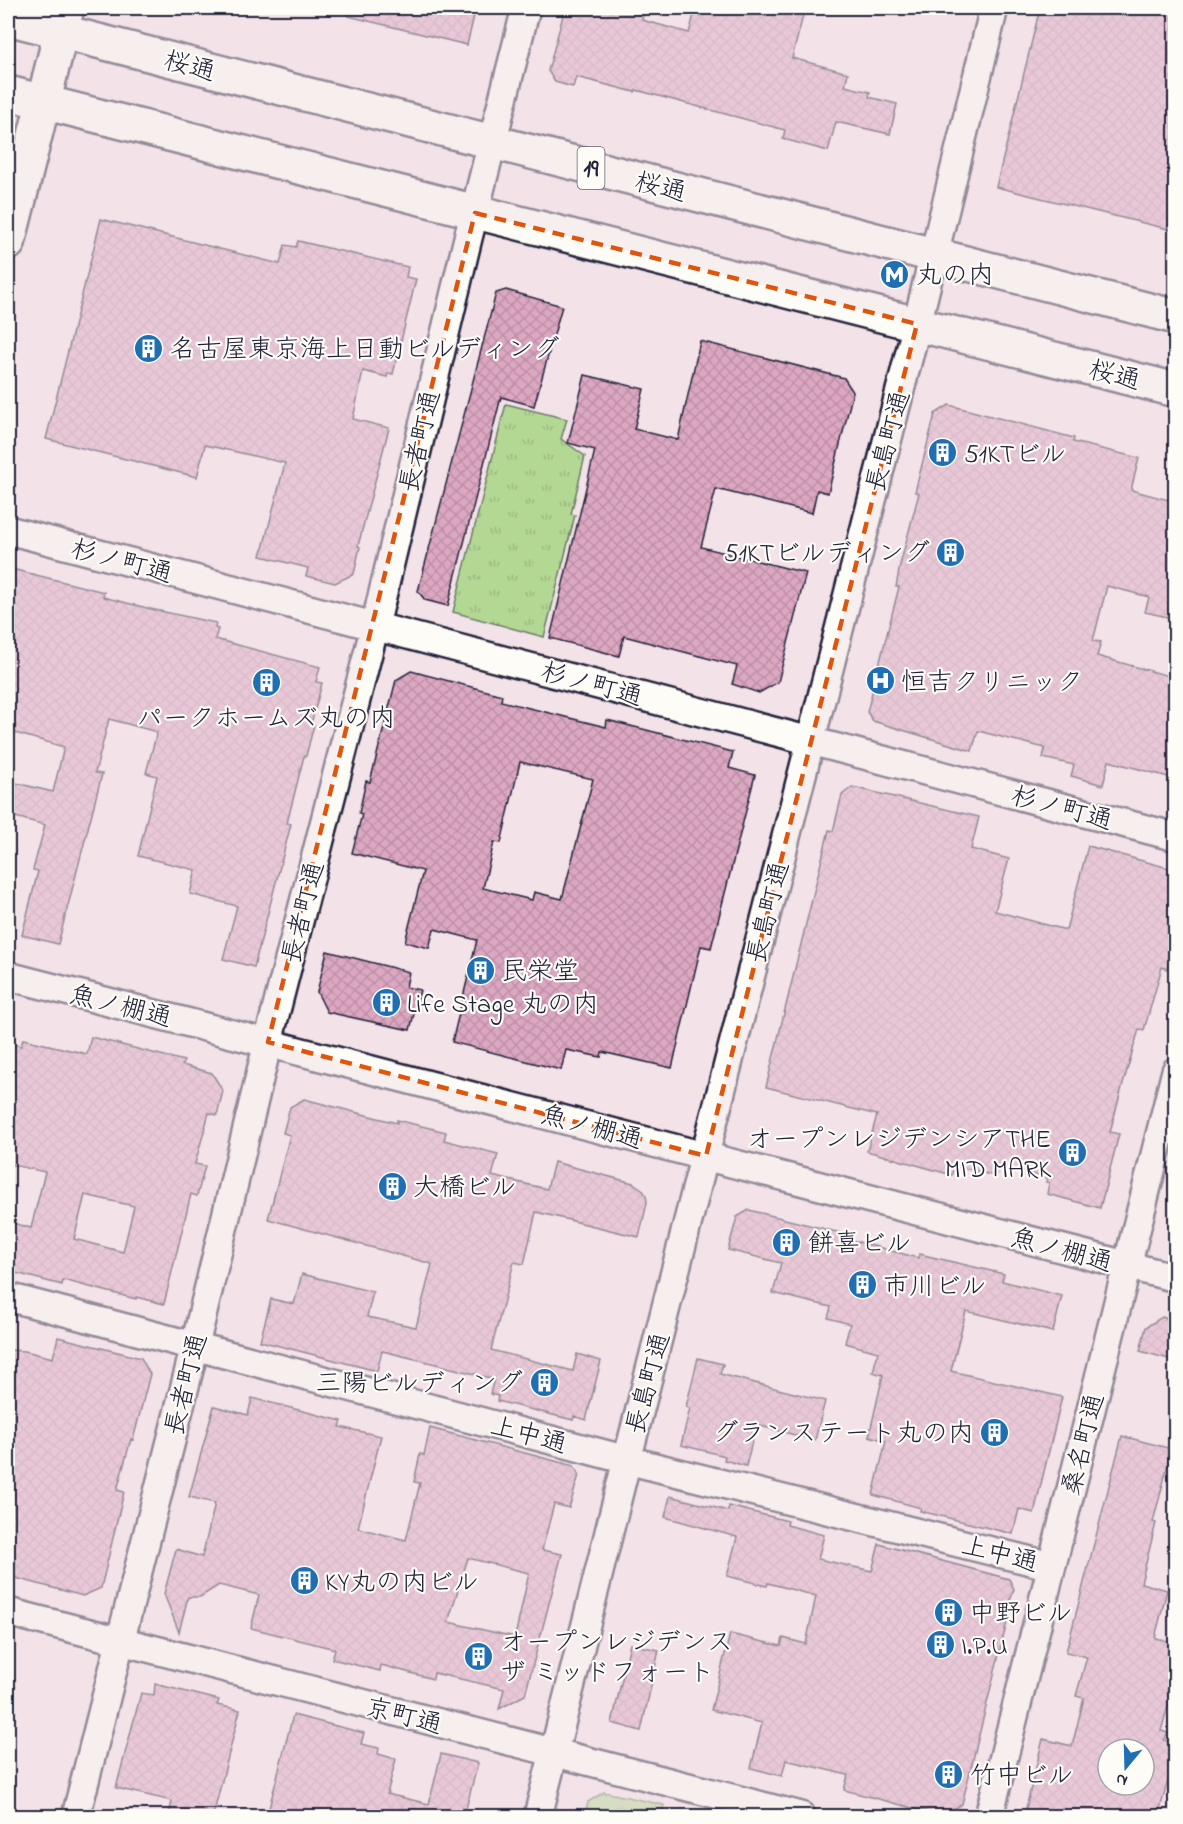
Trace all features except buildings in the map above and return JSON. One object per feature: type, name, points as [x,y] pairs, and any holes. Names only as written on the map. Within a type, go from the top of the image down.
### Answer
[{"type":"main road","name":"桜通","points":[[8,18],[64,20],[492,143],[1176,317]]},
{"type":"main road","points":[[8,243],[64,20]]},
{"type":"main road","name":"桜通","points":[[8,93],[1176,390]]},
{"type":"street","name":"長者町通","points":[[76,1816],[195,1345],[268,1042],[375,626],[526,8]]},
{"type":"street","name":"長島町通","points":[[538,1816],[917,324],[994,8]]},
{"type":"street","name":"杉ノ町通","points":[[8,531],[1176,837]]},
{"type":"street","name":"魚ノ棚通","points":[[8,976],[1176,1278]]},
{"type":"street","name":"桑名町通","points":[[990,1816],[1176,1071]]},
{"type":"street","name":"上中通","points":[[8,1297],[627,1460],[1051,1566]]},
{"type":"street","name":"京町通","points":[[8,1612],[801,1816]]},
{"type":"highlighted area","points":[[475,213],[917,324],[706,1156],[268,1042]]},
{"type":"green space","points":[[506,404],[567,419],[561,439],[585,456],[571,514],[575,515],[544,637],[453,612]]},
{"type":"green space","points":[[604,1792],[664,1805],[661,1816],[584,1816],[588,1802]]},
{"type":"place","name":"丸の内","points":[[895,274]]},
{"type":"place","name":"名古屋東京海上日動ビルディング","points":[[149,348]]},
{"type":"place","name":"51KTビル","points":[[943,453]]},
{"type":"place","name":"51KTビルディング","points":[[951,552]]},
{"type":"place","name":"恒吉クリニック","points":[[880,681]]},
{"type":"place","name":"パークホームズ丸の内","points":[[266,683]]},
{"type":"place","name":"民栄堂","points":[[480,970]]},
{"type":"place","name":"Life Stage 丸の内","points":[[386,1003]]},
{"type":"place","name":"オープンレジデンシアTHE MID MARK","points":[[1072,1153]]},
{"type":"place","name":"大橋ビル","points":[[392,1186]]},
{"type":"place","name":"餅喜ビル","points":[[787,1242]]},
{"type":"place","name":"市川ビル","points":[[862,1285]]},
{"type":"place","name":"三陽ビルディング","points":[[544,1382]]},
{"type":"place","name":"グランステート丸の内","points":[[995,1432]]},
{"type":"place","name":"KY丸の内ビル","points":[[304,1581]]},
{"type":"place","name":"中野ビル","points":[[948,1612]]},
{"type":"place","name":"I.P.U","points":[[940,1645]]},
{"type":"place","name":"オープンレジデンス ザ ミッドフォート","points":[[479,1656]]},
{"type":"place","name":"竹中ビル","points":[[949,1774]]}]
